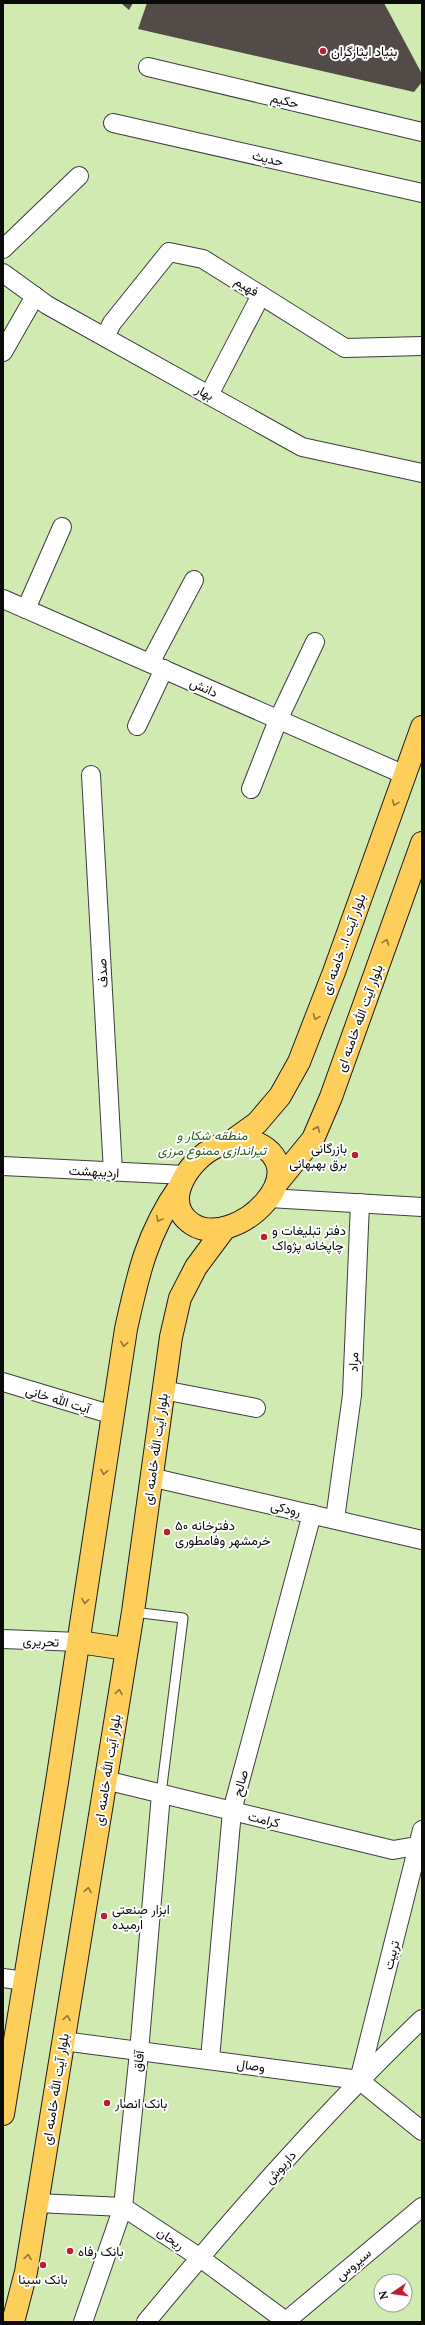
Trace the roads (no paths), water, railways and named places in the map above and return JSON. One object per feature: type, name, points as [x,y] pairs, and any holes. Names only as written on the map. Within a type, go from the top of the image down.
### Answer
[{"type":"main road","name":"بلوار آیت ا.. خامنه ای","points":[[232,1141],[257,1123],[280,1096],[299,1062],[422,727]]},
{"type":"main road","name":"بلوار آیت الله خامنه ای","points":[[273,1190],[313,1139],[331,1097],[422,843]]},
{"type":"main road","points":[[3,2114],[79,1642],[126,1329],[138,1273],[152,1232],[183,1181],[199,1158],[215,1147],[232,1141],[249,1140],[264,1146],[269,1150],[274,1155],[278,1167],[273,1190],[257,1211],[241,1222],[225,1228],[208,1229],[192,1224],[183,1214],[178,1202],[183,1181]]},
{"type":"main road","name":"بلوار آیت الله خامنه ای","points":[[13,2322],[26,2272],[133,1612],[150,1477],[171,1337],[180,1298],[196,1266],[225,1228]]},
{"type":"main road","points":[[79,1642],[126,1648]]},
{"type":"street","name":"حکیم","points":[[148,67],[422,132]]},
{"type":"street","name":"حدیث","points":[[114,123],[422,193]]},
{"type":"street","points":[[3,249],[79,176]]},
{"type":"street","name":"فهیم","points":[[105,337],[112,323],[169,252],[203,259],[346,348],[422,346]]},
{"type":"street","name":"بهار","points":[[3,273],[35,296],[105,337],[302,447],[422,473]]},
{"type":"street","points":[[209,395],[261,295]]},
{"type":"street","points":[[3,352],[35,296]]},
{"type":"street","points":[[26,609],[62,527]]},
{"type":"street","points":[[137,726],[157,666],[194,580]]},
{"type":"street","name":"دانش","points":[[3,599],[404,775]]},
{"type":"street","points":[[251,789],[278,720],[315,642]]},
{"type":"street","name":"صدف","points":[[91,775],[113,1172]]},
{"type":"street","name":"اردیبهشت","points":[[3,1166],[113,1172],[183,1181]]},
{"type":"street","points":[[273,1190],[360,1203],[422,1207]]},
{"type":"street","name":"مراد","points":[[335,1519],[352,1395],[360,1203]]},
{"type":"street","name":"آیت الله خانی","points":[[3,1382],[113,1415]]},
{"type":"street","points":[[163,1390],[256,1408]]},
{"type":"street","name":"رودکی","points":[[150,1477],[422,1540]]},
{"type":"street","name":"صالح","points":[[210,2059],[232,1811],[312,1514]]},
{"type":"street","name":"تحریری","points":[[3,1639],[79,1642]]},
{"type":"street","name":"کرامت","points":[[105,1780],[393,1850],[421,1840]]},
{"type":"street","name":"آفاق","points":[[83,2322],[123,2207],[139,2052],[161,1794]]},
{"type":"street","name":"تربیت","points":[[359,2080],[421,1840]]},
{"type":"street","points":[[3,1978],[25,1980]]},
{"type":"street","name":"داریوش","points":[[146,2322],[199,2257],[359,2080],[422,2019]]},
{"type":"street","name":"وصال","points":[[63,2041],[139,2052],[210,2059],[359,2080]]},
{"type":"street","points":[[359,2080],[422,2131]]},
{"type":"street","points":[[37,2203],[123,2207]]},
{"type":"street","name":"ریحان","points":[[123,2207],[199,2257],[286,2322]]},
{"type":"street","name":"سیروس","points":[[286,2322],[422,2207]]},
{"type":"lane","points":[[133,1612],[182,1618],[161,1794]]},
{"type":"place","name":"بنیاد ایثارگران","points":[[323,51]]},
{"type":"place","name":"بازرگانی برق بهبهانی","points":[[355,1155]]},
{"type":"place","name":"دفتر تبلیغات و چاپخانه پژواک","points":[[264,1237]]},
{"type":"place","name":"دفترخانه ۵۰ خرمشهر وفامطوری","points":[[167,1532]]},
{"type":"place","name":"ابزار صنعتی ارمیده","points":[[104,1916]]},
{"type":"place","name":"بانک انصار","points":[[107,2103]]},
{"type":"place","name":"بانک رفاه","points":[[70,2251]]},
{"type":"place","name":"بانک سینا","points":[[43,2265]]},
{"type":"park label","name":"منطقه شکار و تیراندازی ممنوع مرزی","points":[[212,1142]]}]
